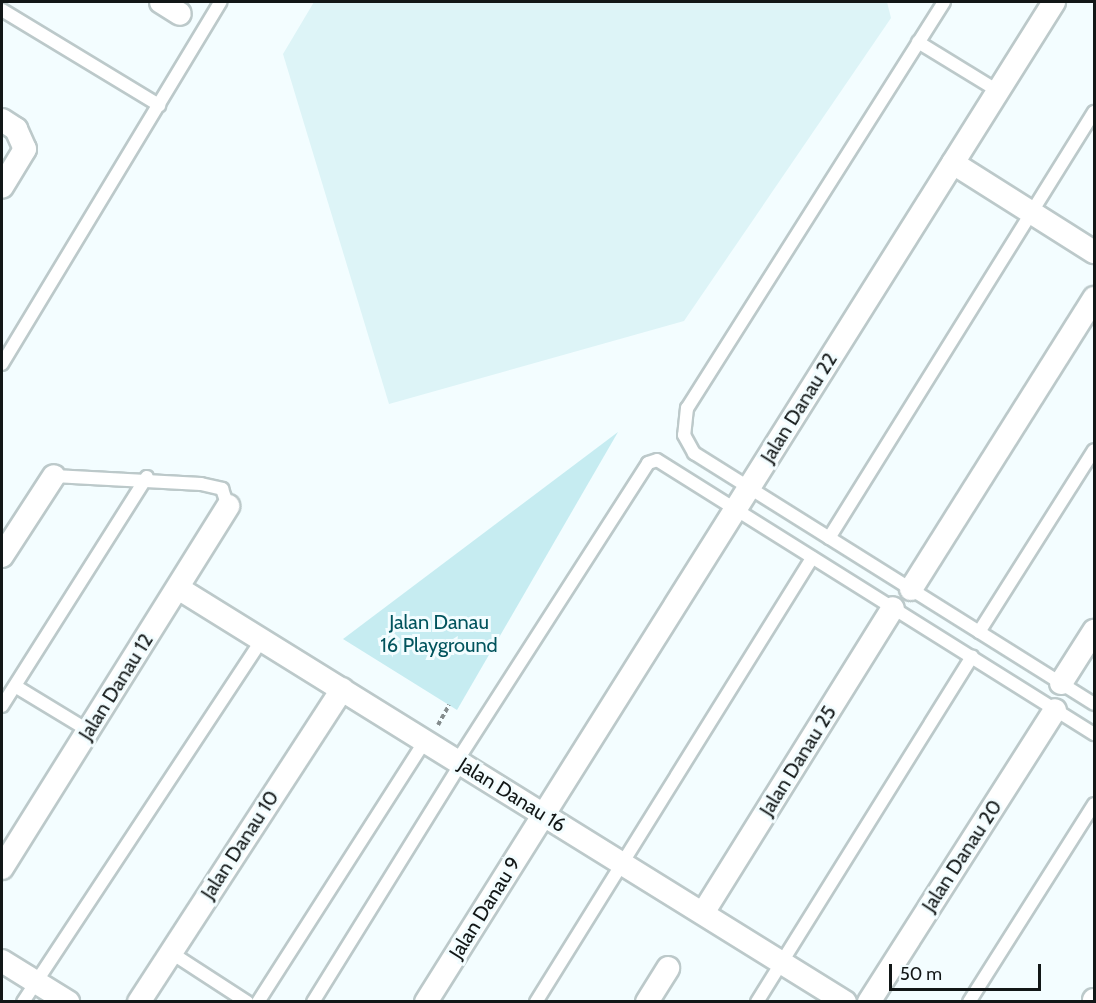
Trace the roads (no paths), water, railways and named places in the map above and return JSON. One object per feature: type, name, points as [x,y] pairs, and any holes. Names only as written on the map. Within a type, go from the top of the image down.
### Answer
[{"type":"street","name":"Jalan Danau 22","points":[[544,815],[1054,2]]},
{"type":"street","points":[[2,187],[25,149],[9,124]]},
{"type":"street","points":[[953,163],[1095,252]]},
{"type":"street","points":[[911,589],[1095,298]]},
{"type":"street","points":[[2,556],[54,476]]},
{"type":"street","name":"Jalan Danau 12","points":[[2,868],[228,506]]},
{"type":"street","name":"Jalan Danau 16","points":[[178,588],[845,1002]]},
{"type":"street","name":"Jalan Danau 25","points":[[703,913],[893,608]]},
{"type":"street","points":[[1061,683],[1095,631]]},
{"type":"street","name":"Jalan Danau 10","points":[[139,1002],[342,689]]},
{"type":"street","name":"Jalan Danau 20","points":[[869,1002],[1055,710]]},
{"type":"street","name":"Jalan Danau 9","points":[[426,1002],[544,815]]},
{"type":"street","points":[[2,961],[68,1002]]},
{"type":"street","points":[[647,1002],[668,968]]},
{"type":"lane","points":[[2,364],[220,2]]},
{"type":"lane","points":[[944,2],[687,408],[684,435],[689,448],[749,488],[1095,704]]},
{"type":"lane","points":[[2,10],[159,105]]},
{"type":"lane","points":[[918,42],[998,91]]},
{"type":"lane","points":[[829,538],[1095,112]]},
{"type":"lane","points":[[980,632],[1095,450]]},
{"type":"lane","points":[[313,1002],[459,762],[648,463],[657,460],[1095,735]]},
{"type":"lane","points":[[54,476],[147,477],[222,489],[228,506]]},
{"type":"lane","points":[[2,706],[147,477]]},
{"type":"lane","points":[[536,1002],[812,558]]},
{"type":"lane","points":[[23,1002],[262,640]]},
{"type":"lane","points":[[757,1002],[972,657]]},
{"type":"lane","points":[[15,686],[89,731]]},
{"type":"lane","points":[[258,1002],[425,741]]},
{"type":"lane","points":[[969,1002],[1095,804]]},
{"type":"lane","points":[[170,952],[247,1002]]},
{"type":"park label","name":"Jalan Danau 16 Playground","points":[[439,634]]}]
